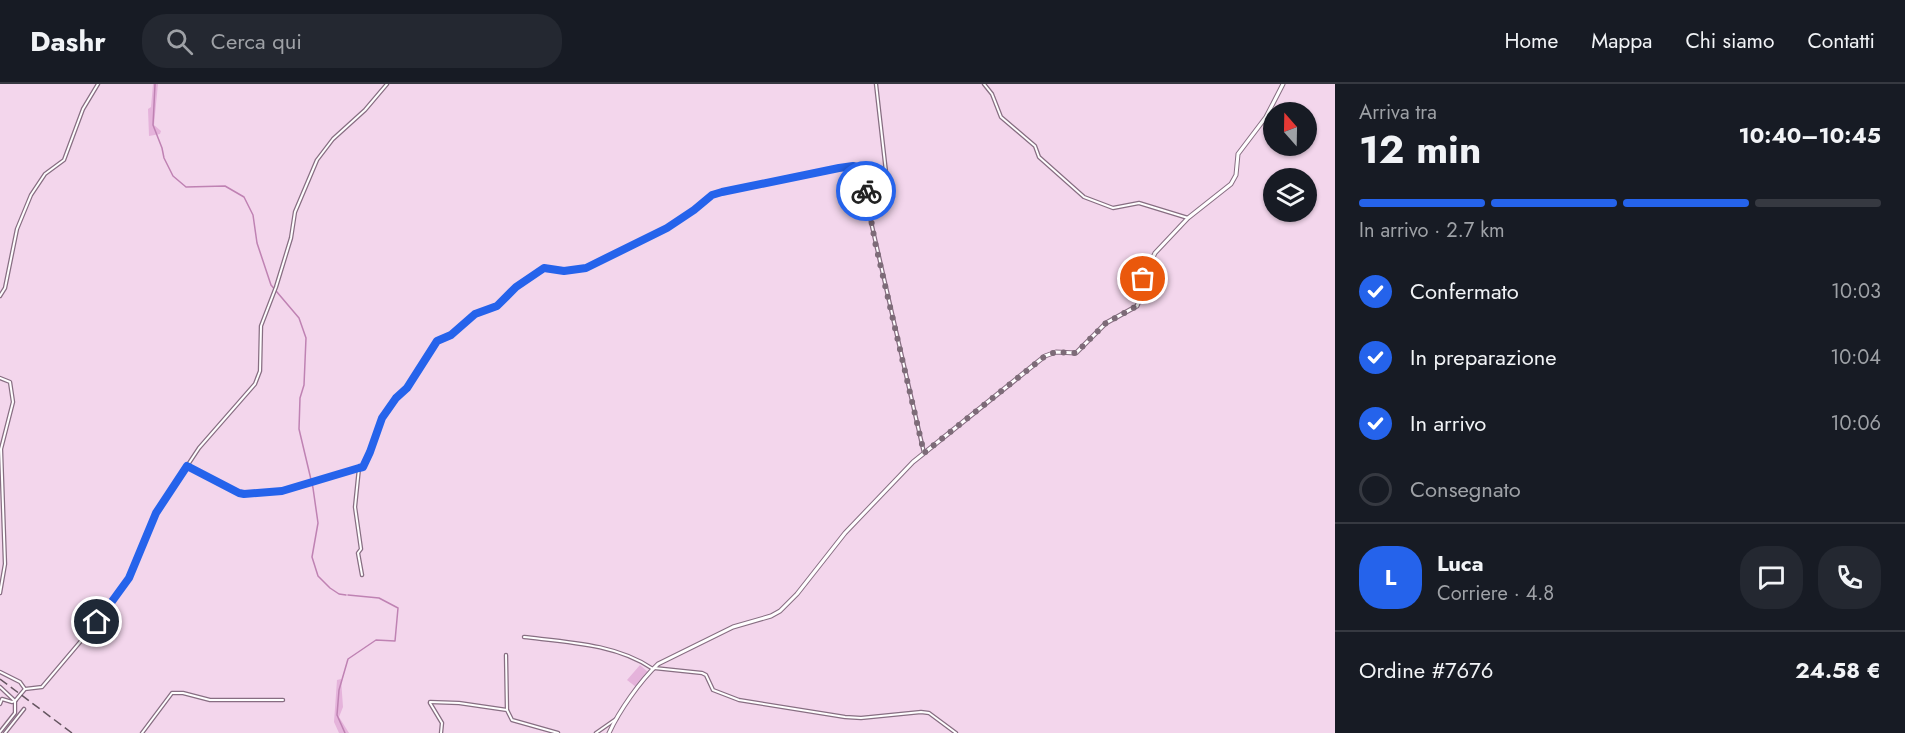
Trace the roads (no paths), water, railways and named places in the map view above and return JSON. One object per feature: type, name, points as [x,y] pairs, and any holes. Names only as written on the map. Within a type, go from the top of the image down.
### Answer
[{"type":"street","points":[[0,296],[5,288],[17,229],[31,195],[45,174],[64,160],[83,109],[98,84]]},
{"type":"street","points":[[0,732],[15,713],[15,701],[25,689],[42,687],[104,613],[129,578],[156,513],[199,448],[255,384],[260,371],[261,326],[291,238],[295,212],[317,160],[333,139],[365,110],[387,84]]},
{"type":"street","points":[[866,200],[886,172],[876,84]]},
{"type":"street","points":[[984,84],[992,94],[1001,117],[1035,146],[1039,157],[1084,197],[1113,208],[1139,203],[1188,218]]},
{"type":"street","points":[[609,733],[616,718],[653,669],[663,661],[710,637],[744,622],[771,616],[780,611],[797,594],[850,528],[924,453],[1045,356],[1056,352],[1076,353],[1106,323],[1137,306],[1142,294],[1143,279],[1152,256],[1188,218],[1231,184],[1236,175],[1238,154],[1266,117],[1283,84]]},
{"type":"street","points":[[187,466],[239,493],[282,491],[363,467],[382,418],[396,398],[407,388],[437,341],[451,335],[475,314],[497,306],[516,287],[544,268],[564,271],[586,268],[679,221],[712,195],[853,166],[861,168],[866,173],[866,200],[924,453]]},
{"type":"street","points":[[0,378],[9,382],[13,402],[1,449],[5,564],[0,592]]},
{"type":"street","points":[[359,468],[355,507],[362,575]]},
{"type":"street","points":[[524,637],[619,652],[653,669],[702,673],[706,675],[713,690],[739,700],[845,717],[929,713],[956,733]]},
{"type":"street","points":[[506,655],[507,710],[512,720],[558,733]]},
{"type":"street","points":[[0,672],[20,682],[25,689]]},
{"type":"street","points":[[0,687],[15,701]]},
{"type":"street","points":[[142,733],[172,693],[183,693],[210,700],[283,700]]},
{"type":"street","points":[[0,704],[2,699],[15,701]]},
{"type":"street","points":[[441,733],[442,723],[430,702],[459,703],[507,710]]},
{"type":"street","points":[[5,733],[24,709]]},
{"type":"street","points":[[596,733],[616,718]]},
{"type":"waterway","points":[[155,84],[153,125],[164,158],[173,176],[186,187],[225,186],[244,197],[253,215],[257,243],[271,285],[299,318],[306,338],[299,429],[313,488],[318,523],[312,557],[318,576],[330,588],[339,594],[346,595]]},
{"type":"waterway","points":[[345,733],[337,715],[339,690],[348,659],[376,640],[395,641],[398,608],[379,598],[348,595]]},
{"type":"railway","points":[[0,679],[72,733]]}]
